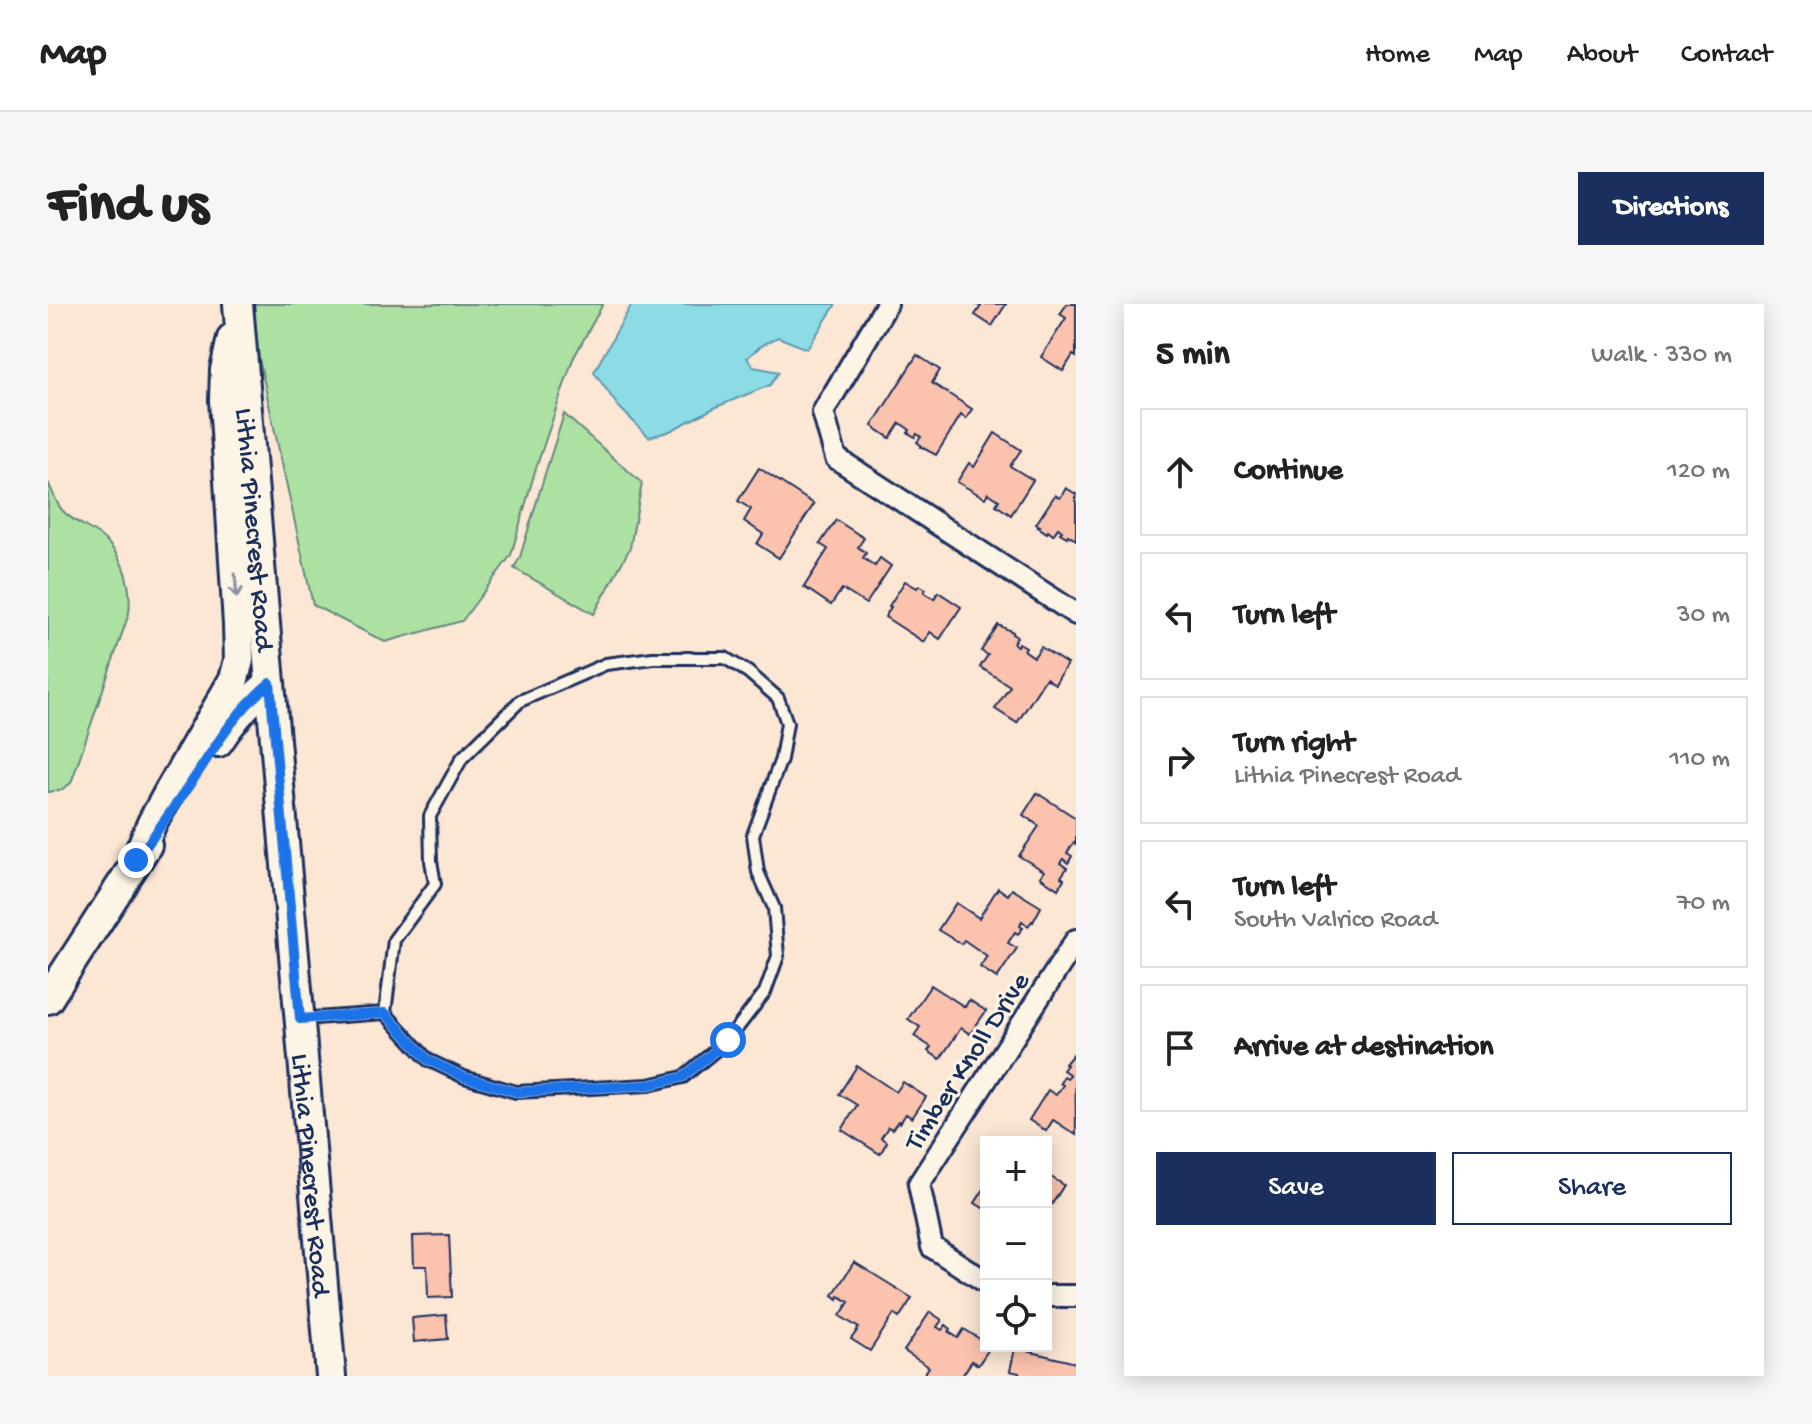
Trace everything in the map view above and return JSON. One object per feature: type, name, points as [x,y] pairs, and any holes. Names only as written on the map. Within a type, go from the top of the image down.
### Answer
[{"type":"main road","points":[[136,860],[152,823],[238,670],[239,637],[224,400],[225,370],[239,309]]},
{"type":"main road","name":"Lithia Pinecrest Road","points":[[239,309],[331,1376]]},
{"type":"main road","points":[[48,999],[136,860],[234,718],[251,698],[270,683]]},
{"type":"street","points":[[887,304],[823,412],[836,458],[1076,614]]},
{"type":"street","name":"Timber Knoll Drive","points":[[983,1280],[932,1247],[919,1184],[1076,940]]},
{"type":"street","points":[[1052,1296],[1076,1296]]},
{"type":"lane","points":[[653,658],[725,658],[748,672],[778,698],[787,723],[781,759],[753,835],[758,872],[774,908],[778,956],[765,992],[728,1040],[683,1077],[649,1085],[516,1092],[464,1077],[428,1060],[385,1013],[394,940],[435,884],[430,816],[462,758],[520,701],[606,664],[653,658]]},
{"type":"lane","points":[[300,1019],[385,1013]]},
{"type":"green space","points":[[253,304],[603,304],[573,359],[535,471],[511,555],[462,621],[385,642],[313,605],[256,345]]},
{"type":"green space","points":[[564,414],[642,483],[630,548],[594,614],[514,568]]},
{"type":"green space","points":[[48,482],[62,510],[103,538],[114,550],[126,576],[130,604],[71,783],[61,790],[48,792]]},
{"type":"water","points":[[632,304],[836,304],[807,349],[778,337],[747,358],[754,367],[779,372],[770,385],[716,407],[668,432],[649,437],[618,406],[594,372]]},
{"type":"building","points":[[974,304],[1006,304],[992,326],[975,315],[981,306]]},
{"type":"building","points":[[1067,304],[1076,304],[1076,357],[1073,355],[1063,371],[1041,357],[1066,318],[1060,314]]},
{"type":"building","points":[[917,355],[940,370],[932,383],[972,409],[966,419],[961,415],[936,455],[921,447],[917,442],[921,437],[908,433],[910,430],[900,423],[890,438],[872,426]]},
{"type":"building","points":[[995,433],[1021,450],[1010,466],[1033,480],[1011,515],[996,505],[999,500],[988,493],[985,498],[957,482],[969,463],[974,467]]},
{"type":"building","points":[[759,468],[814,504],[779,558],[757,544],[763,534],[744,521],[751,509],[738,501]]},
{"type":"building","points":[[1066,488],[1076,494],[1076,540],[1060,533],[1062,531],[1058,528],[1053,535],[1036,524],[1055,495],[1060,498]]},
{"type":"building","points":[[836,520],[864,538],[858,547],[866,553],[863,558],[875,566],[880,558],[891,566],[866,604],[842,589],[831,605],[804,587],[828,549],[820,544]]},
{"type":"building","points":[[905,581],[926,589],[924,592],[934,599],[938,592],[961,607],[940,639],[930,632],[924,642],[885,617]]},
{"type":"building","points":[[998,625],[1013,632],[1017,637],[1013,643],[1026,647],[1024,650],[1034,657],[1041,647],[1067,664],[1055,684],[1046,678],[1017,723],[995,709],[1010,686],[980,667],[988,655],[981,651]]},
{"type":"building","points":[[1037,793],[1076,818],[1076,844],[1074,842],[1067,853],[1072,856],[1068,863],[1063,859],[1060,863],[1067,868],[1058,889],[1040,877],[1044,871],[1019,856],[1039,826],[1023,815]]},
{"type":"building","points":[[998,888],[1008,895],[1012,889],[1041,907],[1028,926],[1022,921],[1020,926],[1023,928],[1018,934],[1015,932],[1008,943],[1017,948],[997,978],[980,967],[987,956],[964,940],[961,944],[938,930],[956,903],[979,918]]},
{"type":"building","points":[[931,985],[965,1007],[969,1000],[986,1011],[970,1034],[961,1028],[940,1059],[928,1051],[931,1047],[914,1036],[920,1027],[908,1019]]},
{"type":"building","points":[[1075,1052],[1076,1135],[1053,1120],[1046,1131],[1029,1120],[1048,1090],[1056,1095],[1063,1085],[1060,1083],[1064,1076],[1067,1078],[1070,1075],[1063,1070]]},
{"type":"building","points":[[857,1066],[896,1092],[903,1082],[926,1097],[912,1118],[906,1114],[892,1129],[888,1127],[881,1138],[887,1142],[880,1154],[842,1130],[857,1105],[839,1094]]},
{"type":"building","points":[[1052,1178],[1064,1185],[1052,1204]]},
{"type":"building","points":[[449,1235],[452,1297],[428,1298],[427,1266],[414,1266],[413,1236]]},
{"type":"building","points":[[854,1262],[912,1298],[899,1318],[894,1314],[870,1351],[851,1339],[859,1328],[840,1316],[849,1302],[833,1295]]},
{"type":"building","points":[[930,1312],[942,1320],[937,1327],[942,1330],[946,1325],[951,1329],[949,1332],[958,1338],[964,1329],[980,1339],[980,1352],[987,1352],[978,1365],[972,1361],[962,1376],[923,1376],[929,1367],[904,1351]]},
{"type":"building","points":[[446,1315],[448,1339],[414,1342],[412,1318]]},
{"type":"building","points":[[1014,1352],[1031,1352],[1076,1363],[1076,1376],[1019,1376],[1019,1373],[1010,1371]]},
{"type":"route","points":[[136,860],[234,718],[251,698],[270,683],[300,1019],[385,1013],[428,1060],[464,1077],[516,1092],[649,1085],[683,1077],[728,1040]]}]
